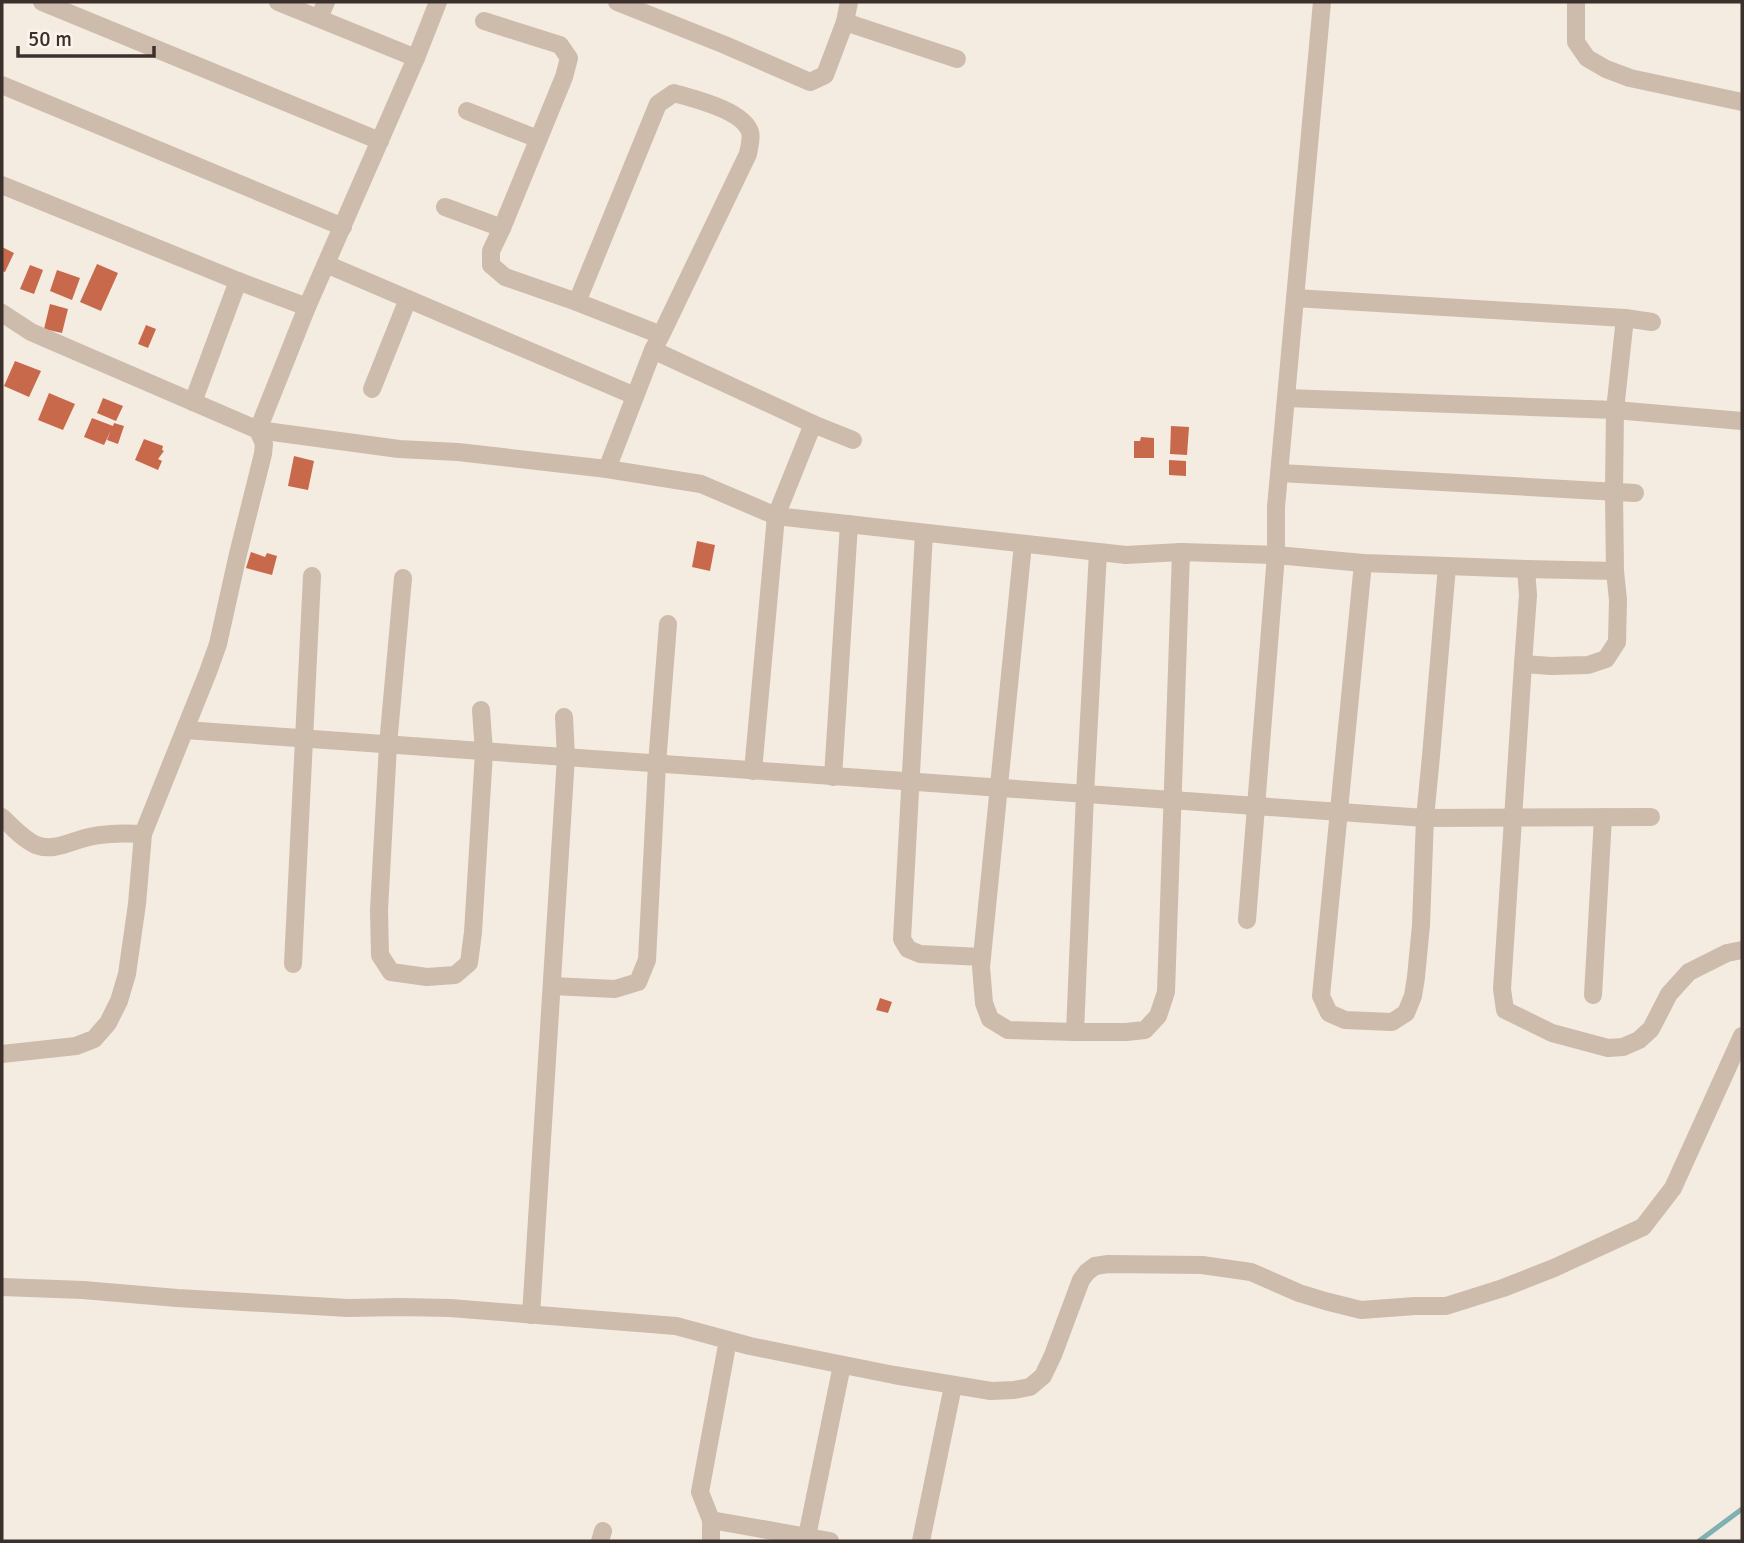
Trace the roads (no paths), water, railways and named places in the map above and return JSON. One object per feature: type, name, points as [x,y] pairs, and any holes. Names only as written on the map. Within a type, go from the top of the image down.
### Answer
[{"type":"street","points":[[42,2],[380,141]]},
{"type":"street","points":[[278,2],[323,10],[416,58]]},
{"type":"street","points":[[2,1054],[76,1046],[94,1039],[108,1023],[119,1001],[127,974],[144,834],[218,644],[264,454],[264,444],[258,430],[307,307],[438,2]]},
{"type":"street","points":[[617,2],[810,82],[825,75],[845,22],[849,2]]},
{"type":"street","points":[[1247,920],[1276,555],[1276,507],[1322,2]]},
{"type":"street","points":[[1576,2],[1576,42],[1587,58],[1630,78],[1742,102]]},
{"type":"street","points":[[484,21],[560,45],[569,58],[564,77],[491,251],[491,265],[505,277],[577,302],[813,424],[853,440]]},
{"type":"street","points":[[845,22],[957,59]]},
{"type":"street","points":[[2,85],[343,227]]},
{"type":"street","points":[[577,302],[658,104],[674,93],[714,105],[746,123],[751,136],[748,154],[657,343],[607,469]]},
{"type":"street","points":[[467,111],[538,139]]},
{"type":"street","points":[[2,185],[307,307]]},
{"type":"street","points":[[445,207],[502,228]]},
{"type":"street","points":[[326,264],[635,396]]},
{"type":"street","points":[[193,402],[238,281]]},
{"type":"street","points":[[1295,298],[1625,318],[1652,322]]},
{"type":"street","points":[[372,389],[408,299]]},
{"type":"street","points":[[2,313],[31,332],[258,430],[399,449],[458,452],[607,469],[701,484],[776,516],[1126,555],[1181,552],[1276,555],[1363,563],[1615,571]]},
{"type":"street","points":[[1523,664],[1552,667],[1588,665],[1606,659],[1617,642],[1615,410],[1625,318]]},
{"type":"street","points":[[1286,398],[1615,410],[1742,421]]},
{"type":"street","points":[[753,771],[776,516],[813,424]]},
{"type":"street","points":[[1280,473],[1635,494]]},
{"type":"street","points":[[833,777],[849,524]]},
{"type":"street","points":[[923,533],[902,939],[908,949],[920,954],[982,957]]},
{"type":"street","points":[[1023,544],[981,967],[984,1003],[990,1019],[1008,1030],[1126,1032],[1145,1030],[1158,1016],[1166,992],[1181,552]]},
{"type":"street","points":[[1075,1032],[1098,552]]},
{"type":"street","points":[[1363,563],[1321,996],[1329,1013],[1345,1020],[1392,1022],[1406,1013],[1413,996],[1417,964],[1424,818],[1433,743],[1447,566]]},
{"type":"street","points":[[1526,569],[1528,595],[1502,989],[1505,1010],[1552,1033],[1608,1048],[1623,1047],[1639,1040],[1651,1029],[1669,994],[1689,972],[1727,953],[1742,950]]},
{"type":"street","points":[[293,964],[312,576]]},
{"type":"street","points":[[403,578],[388,745],[379,910],[380,955],[391,972],[427,977],[455,975],[469,963],[484,752],[481,710]]},
{"type":"street","points":[[552,986],[615,989],[638,982],[647,960],[667,624]]},
{"type":"street","points":[[531,1315],[566,758],[564,718]]},
{"type":"street","points":[[185,730],[1424,818],[1651,817]]},
{"type":"street","points":[[2,817],[37,846],[53,848],[89,837],[120,833],[144,834]]},
{"type":"street","points":[[1593,995],[1603,817]]},
{"type":"street","points":[[2,1287],[348,1308],[450,1308],[676,1326],[842,1365],[953,1386],[991,1391],[1014,1390],[1030,1387],[1043,1376],[1081,1280],[1095,1266],[1123,1263],[1179,1264],[1251,1272],[1299,1293],[1361,1310],[1446,1306],[1554,1268],[1643,1227],[1673,1188],[1742,1036]]},
{"type":"street","points":[[710,1541],[711,1520],[701,1492],[728,1340]]},
{"type":"street","points":[[806,1539],[842,1365]]},
{"type":"street","points":[[921,1541],[953,1386]]},
{"type":"street","points":[[711,1520],[806,1539],[830,1541]]},
{"type":"waterway","points":[[1699,1541],[1742,1509]]}]
